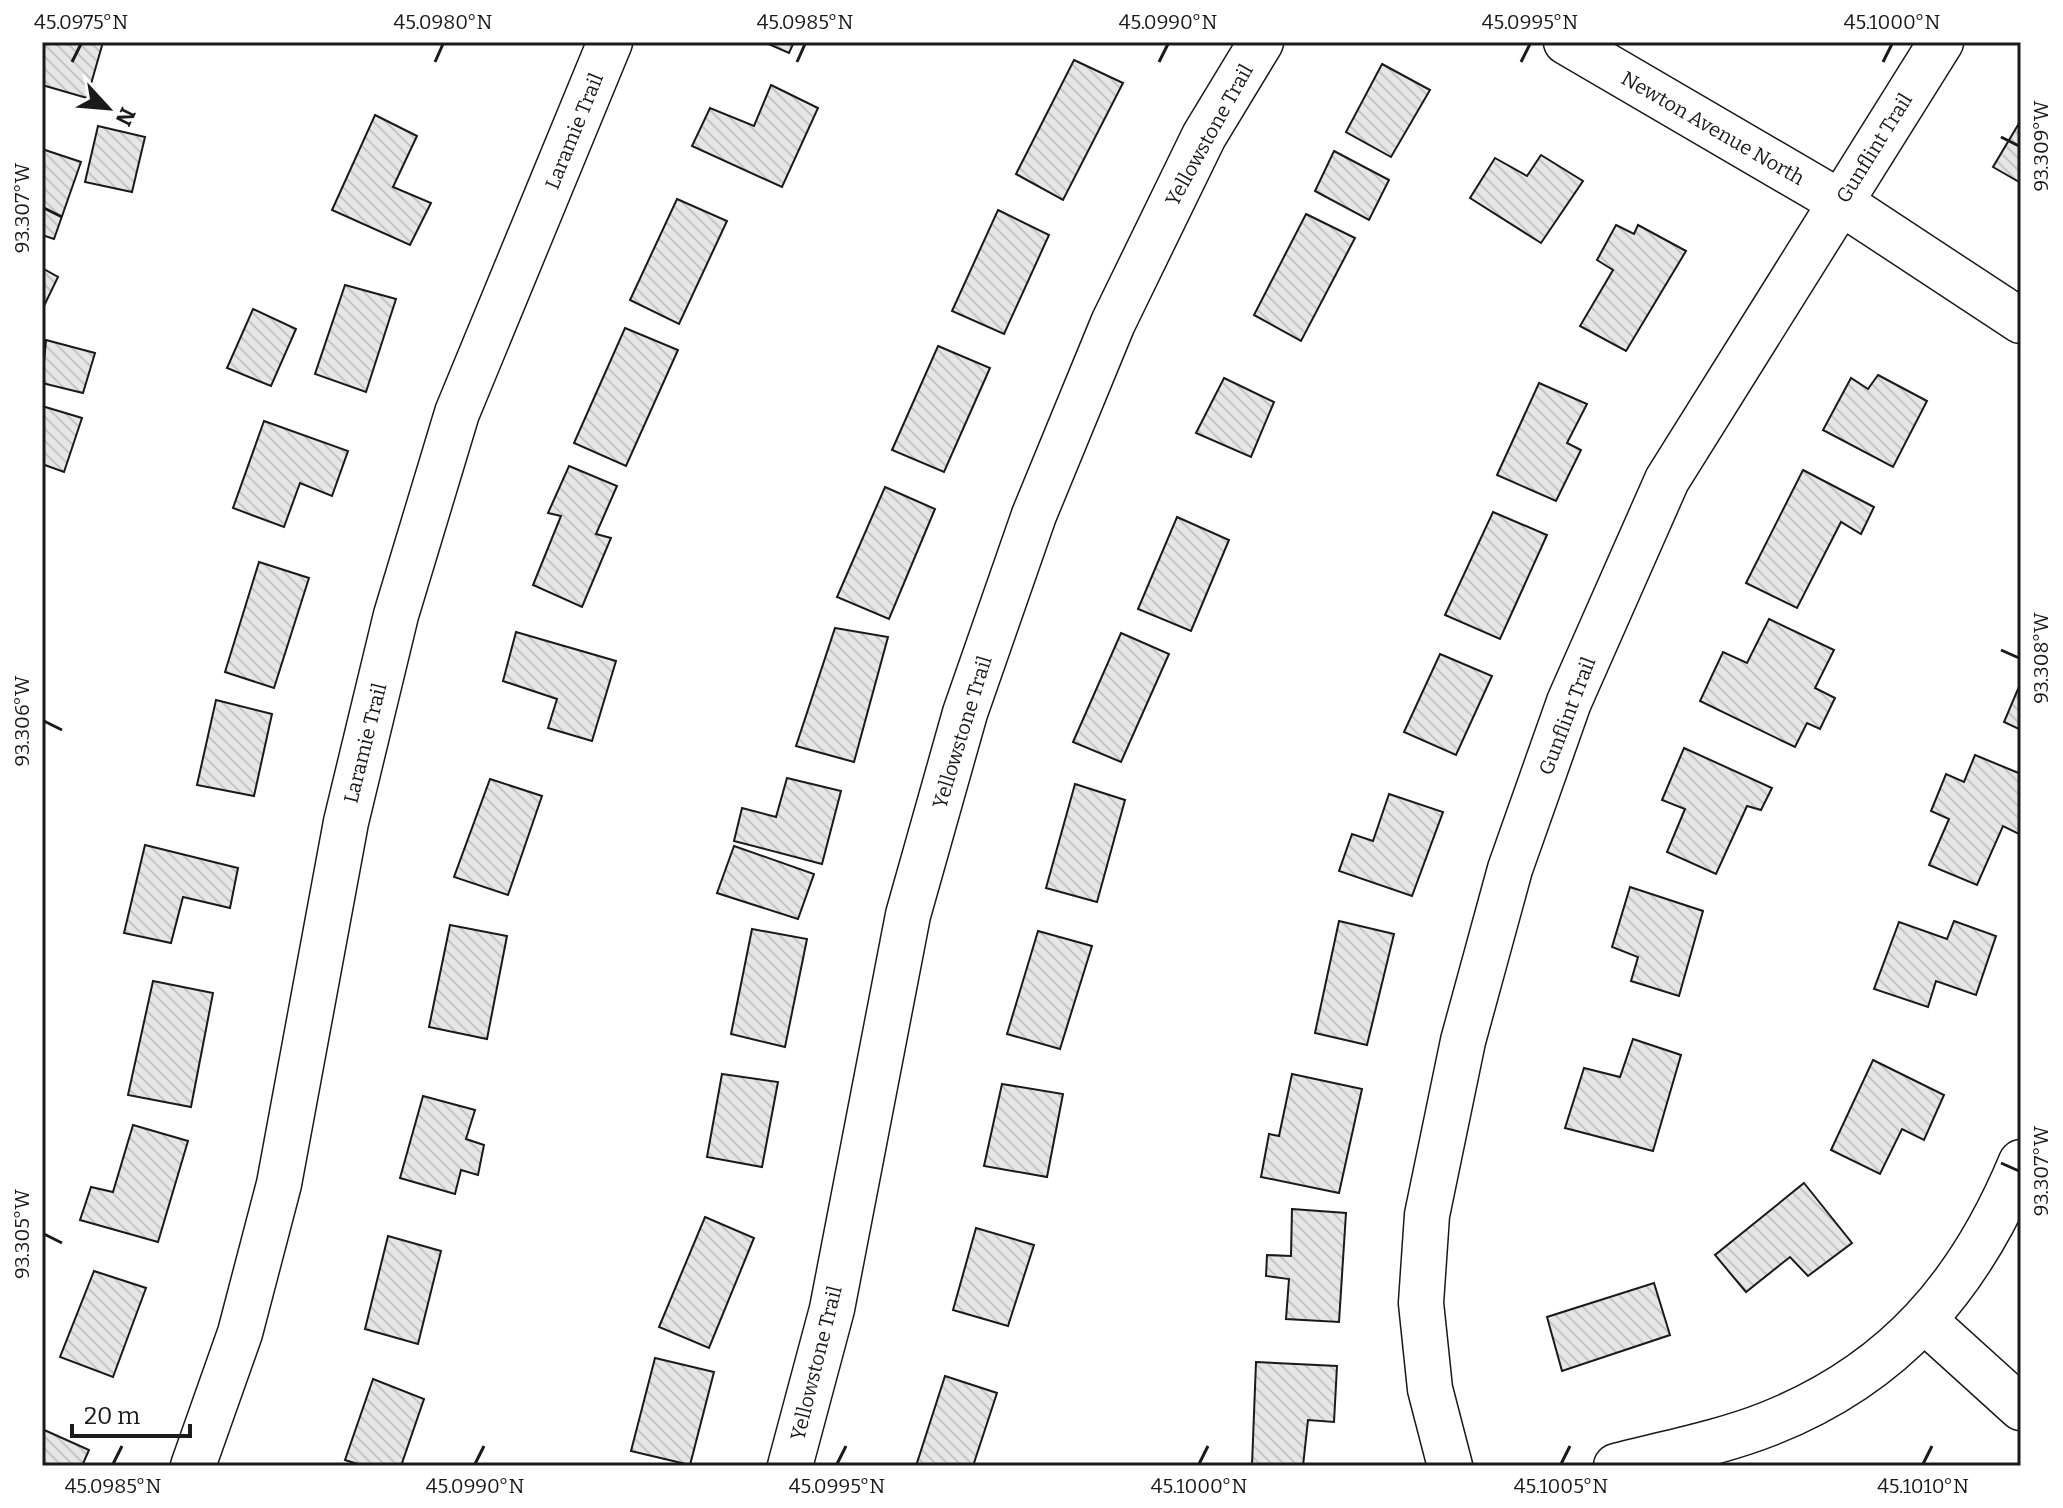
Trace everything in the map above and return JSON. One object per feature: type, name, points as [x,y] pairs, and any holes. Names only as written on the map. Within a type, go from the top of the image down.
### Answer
[{"type":"street","name":"Laramie Trail","points":[[193,1466],[240,1333],[279,1184],[346,822],[401,601],[457,413],[610,42]]},
{"type":"street","name":"Yellowstone Trail","points":[[790,1466],[832,1309],[908,915],[965,713],[1034,515],[1113,323],[1204,136],[1261,42]]},
{"type":"street","name":"Newton Avenue North","points":[[1566,42],[1840,202],[2021,321]]},
{"type":"street","name":"Gunflint Trail","points":[[1450,1466],[1430,1389],[1421,1303],[1427,1215],[1463,1041],[1510,869],[1569,702],[1667,480],[1941,42]]},
{"type":"street","points":[[1616,1466],[1767,1425],[1839,1390],[1904,1342],[1958,1282],[1998,1217],[2021,1162]]},
{"type":"street","points":[[1925,1321],[2021,1408]]},
{"type":"building","points":[[44,42],[103,42],[87,98],[42,85]]},
{"type":"building","points":[[764,42],[794,42],[789,53]]},
{"type":"building","points":[[1074,60],[1123,83],[1063,200],[1016,174]]},
{"type":"building","points":[[1382,64],[1430,90],[1391,157],[1346,132]]},
{"type":"building","points":[[771,85],[818,108],[782,187],[692,146],[710,108],[754,126]]},
{"type":"building","points":[[375,115],[417,136],[393,187],[431,203],[410,245],[332,210]]},
{"type":"building","points":[[2021,120],[2021,183],[1993,167]]},
{"type":"building","points":[[98,126],[145,137],[132,192],[85,182]]},
{"type":"building","points":[[42,149],[81,162],[54,239],[42,235]]},
{"type":"building","points":[[1334,151],[1389,180],[1369,220],[1315,191]]},
{"type":"building","points":[[1541,155],[1583,181],[1541,243],[1470,198],[1495,158],[1527,176]]},
{"type":"building","points":[[677,199],[727,221],[679,324],[630,300]]},
{"type":"building","points":[[998,210],[1049,235],[1004,334],[952,311]]},
{"type":"building","points":[[1306,214],[1355,238],[1301,341],[1254,315]]},
{"type":"building","points":[[1616,225],[1634,234],[1638,225],[1686,251],[1626,351],[1580,326],[1613,270],[1597,260]]},
{"type":"building","points":[[42,268],[58,277],[42,310]]},
{"type":"building","points":[[345,285],[396,299],[366,392],[315,374]]},
{"type":"building","points":[[253,309],[296,329],[271,386],[227,368]]},
{"type":"building","points":[[625,328],[678,350],[626,466],[574,443]]},
{"type":"building","points":[[46,340],[95,353],[83,393],[42,383]]},
{"type":"building","points":[[938,346],[990,368],[944,472],[892,450]]},
{"type":"building","points":[[1878,375],[1927,401],[1893,467],[1823,430],[1851,378],[1868,389]]},
{"type":"building","points":[[1224,378],[1274,402],[1251,457],[1196,433]]},
{"type":"building","points":[[1539,383],[1587,404],[1567,443],[1581,450],[1556,501],[1497,475]]},
{"type":"building","points":[[42,406],[82,418],[64,472],[42,464]]},
{"type":"building","points":[[264,421],[348,451],[332,496],[300,483],[284,527],[233,508]]},
{"type":"building","points":[[569,466],[617,486],[596,534],[611,538],[582,607],[533,585],[561,516],[548,513]]},
{"type":"building","points":[[1803,470],[1874,507],[1861,534],[1841,522],[1797,608],[1746,583]]},
{"type":"building","points":[[885,487],[935,509],[889,619],[837,597]]},
{"type":"building","points":[[1493,512],[1547,535],[1500,639],[1445,615]]},
{"type":"building","points":[[1177,517],[1229,540],[1191,631],[1138,609]]},
{"type":"building","points":[[259,562],[309,578],[274,688],[225,672]]},
{"type":"building","points":[[1769,619],[1834,650],[1815,688],[1835,698],[1820,729],[1807,723],[1795,747],[1700,701],[1723,652],[1747,663]]},
{"type":"building","points":[[835,628],[888,637],[854,762],[796,746]]},
{"type":"building","points":[[516,632],[616,661],[592,741],[548,728],[557,699],[503,681]]},
{"type":"building","points":[[1121,633],[1169,654],[1121,762],[1073,742]]},
{"type":"building","points":[[1440,654],[1492,676],[1456,755],[1404,732]]},
{"type":"building","points":[[2021,682],[2021,730],[2004,722]]},
{"type":"building","points":[[216,700],[272,714],[254,796],[197,785]]},
{"type":"building","points":[[1684,748],[1772,788],[1761,810],[1747,806],[1716,874],[1667,852],[1685,809],[1662,800]]},
{"type":"building","points":[[1975,755],[2021,774],[2021,835],[2003,826],[1977,885],[1929,865],[1949,819],[1931,811],[1946,774],[1964,782]]},
{"type":"building","points":[[787,778],[841,791],[822,864],[734,841],[742,808],[776,817]]},
{"type":"building","points":[[490,779],[542,796],[508,895],[454,877]]},
{"type":"building","points":[[1075,784],[1125,800],[1097,902],[1046,888]]},
{"type":"building","points":[[1389,794],[1443,812],[1412,896],[1339,871],[1352,834],[1373,841]]},
{"type":"building","points":[[145,845],[238,868],[230,908],[183,897],[171,943],[124,933]]},
{"type":"building","points":[[734,846],[814,874],[798,919],[717,893]]},
{"type":"building","points":[[1630,887],[1703,911],[1679,996],[1631,981],[1638,957],[1612,947]]},
{"type":"building","points":[[1339,921],[1394,934],[1367,1045],[1315,1033]]},
{"type":"building","points":[[1954,921],[1996,936],[1976,995],[1936,981],[1928,1007],[1874,989],[1899,922],[1947,939]]},
{"type":"building","points":[[450,925],[507,936],[487,1039],[429,1027]]},
{"type":"building","points":[[752,929],[807,939],[785,1047],[731,1034]]},
{"type":"building","points":[[1038,931],[1092,946],[1060,1049],[1007,1034]]},
{"type":"building","points":[[153,981],[213,993],[191,1107],[128,1095]]},
{"type":"building","points":[[1633,1039],[1681,1055],[1653,1151],[1565,1128],[1584,1068],[1620,1077]]},
{"type":"building","points":[[1873,1060],[1944,1095],[1924,1140],[1902,1129],[1880,1174],[1831,1150]]},
{"type":"building","points":[[722,1074],[778,1082],[762,1167],[707,1157]]},
{"type":"building","points":[[1292,1074],[1362,1089],[1339,1193],[1261,1177],[1269,1134],[1279,1136]]},
{"type":"building","points":[[1002,1084],[1063,1094],[1047,1177],[984,1166]]},
{"type":"building","points":[[423,1096],[475,1110],[466,1139],[484,1145],[478,1175],[461,1170],[455,1194],[400,1178]]},
{"type":"building","points":[[133,1125],[188,1141],[158,1242],[80,1220],[91,1187],[113,1192]]},
{"type":"building","points":[[1804,1183],[1852,1243],[1808,1276],[1790,1257],[1746,1292],[1715,1255]]},
{"type":"building","points":[[1292,1209],[1346,1213],[1339,1322],[1286,1319],[1289,1279],[1266,1276],[1267,1255],[1291,1256]]},
{"type":"building","points":[[705,1217],[754,1238],[709,1348],[659,1327]]},
{"type":"building","points":[[976,1228],[1034,1245],[1008,1326],[953,1310]]},
{"type":"building","points":[[388,1236],[441,1251],[418,1344],[365,1329]]},
{"type":"building","points":[[94,1271],[146,1288],[113,1377],[60,1357]]},
{"type":"building","points":[[1654,1283],[1670,1335],[1562,1371],[1547,1317]]},
{"type":"building","points":[[655,1358],[714,1372],[690,1465],[631,1451]]},
{"type":"building","points":[[1256,1362],[1337,1366],[1334,1422],[1308,1420],[1303,1466],[1252,1465]]},
{"type":"building","points":[[945,1376],[997,1393],[973,1466],[916,1466]]},
{"type":"building","points":[[373,1379],[424,1399],[401,1466],[364,1466],[345,1460]]},
{"type":"building","points":[[42,1429],[89,1450],[82,1466],[42,1466]]}]
